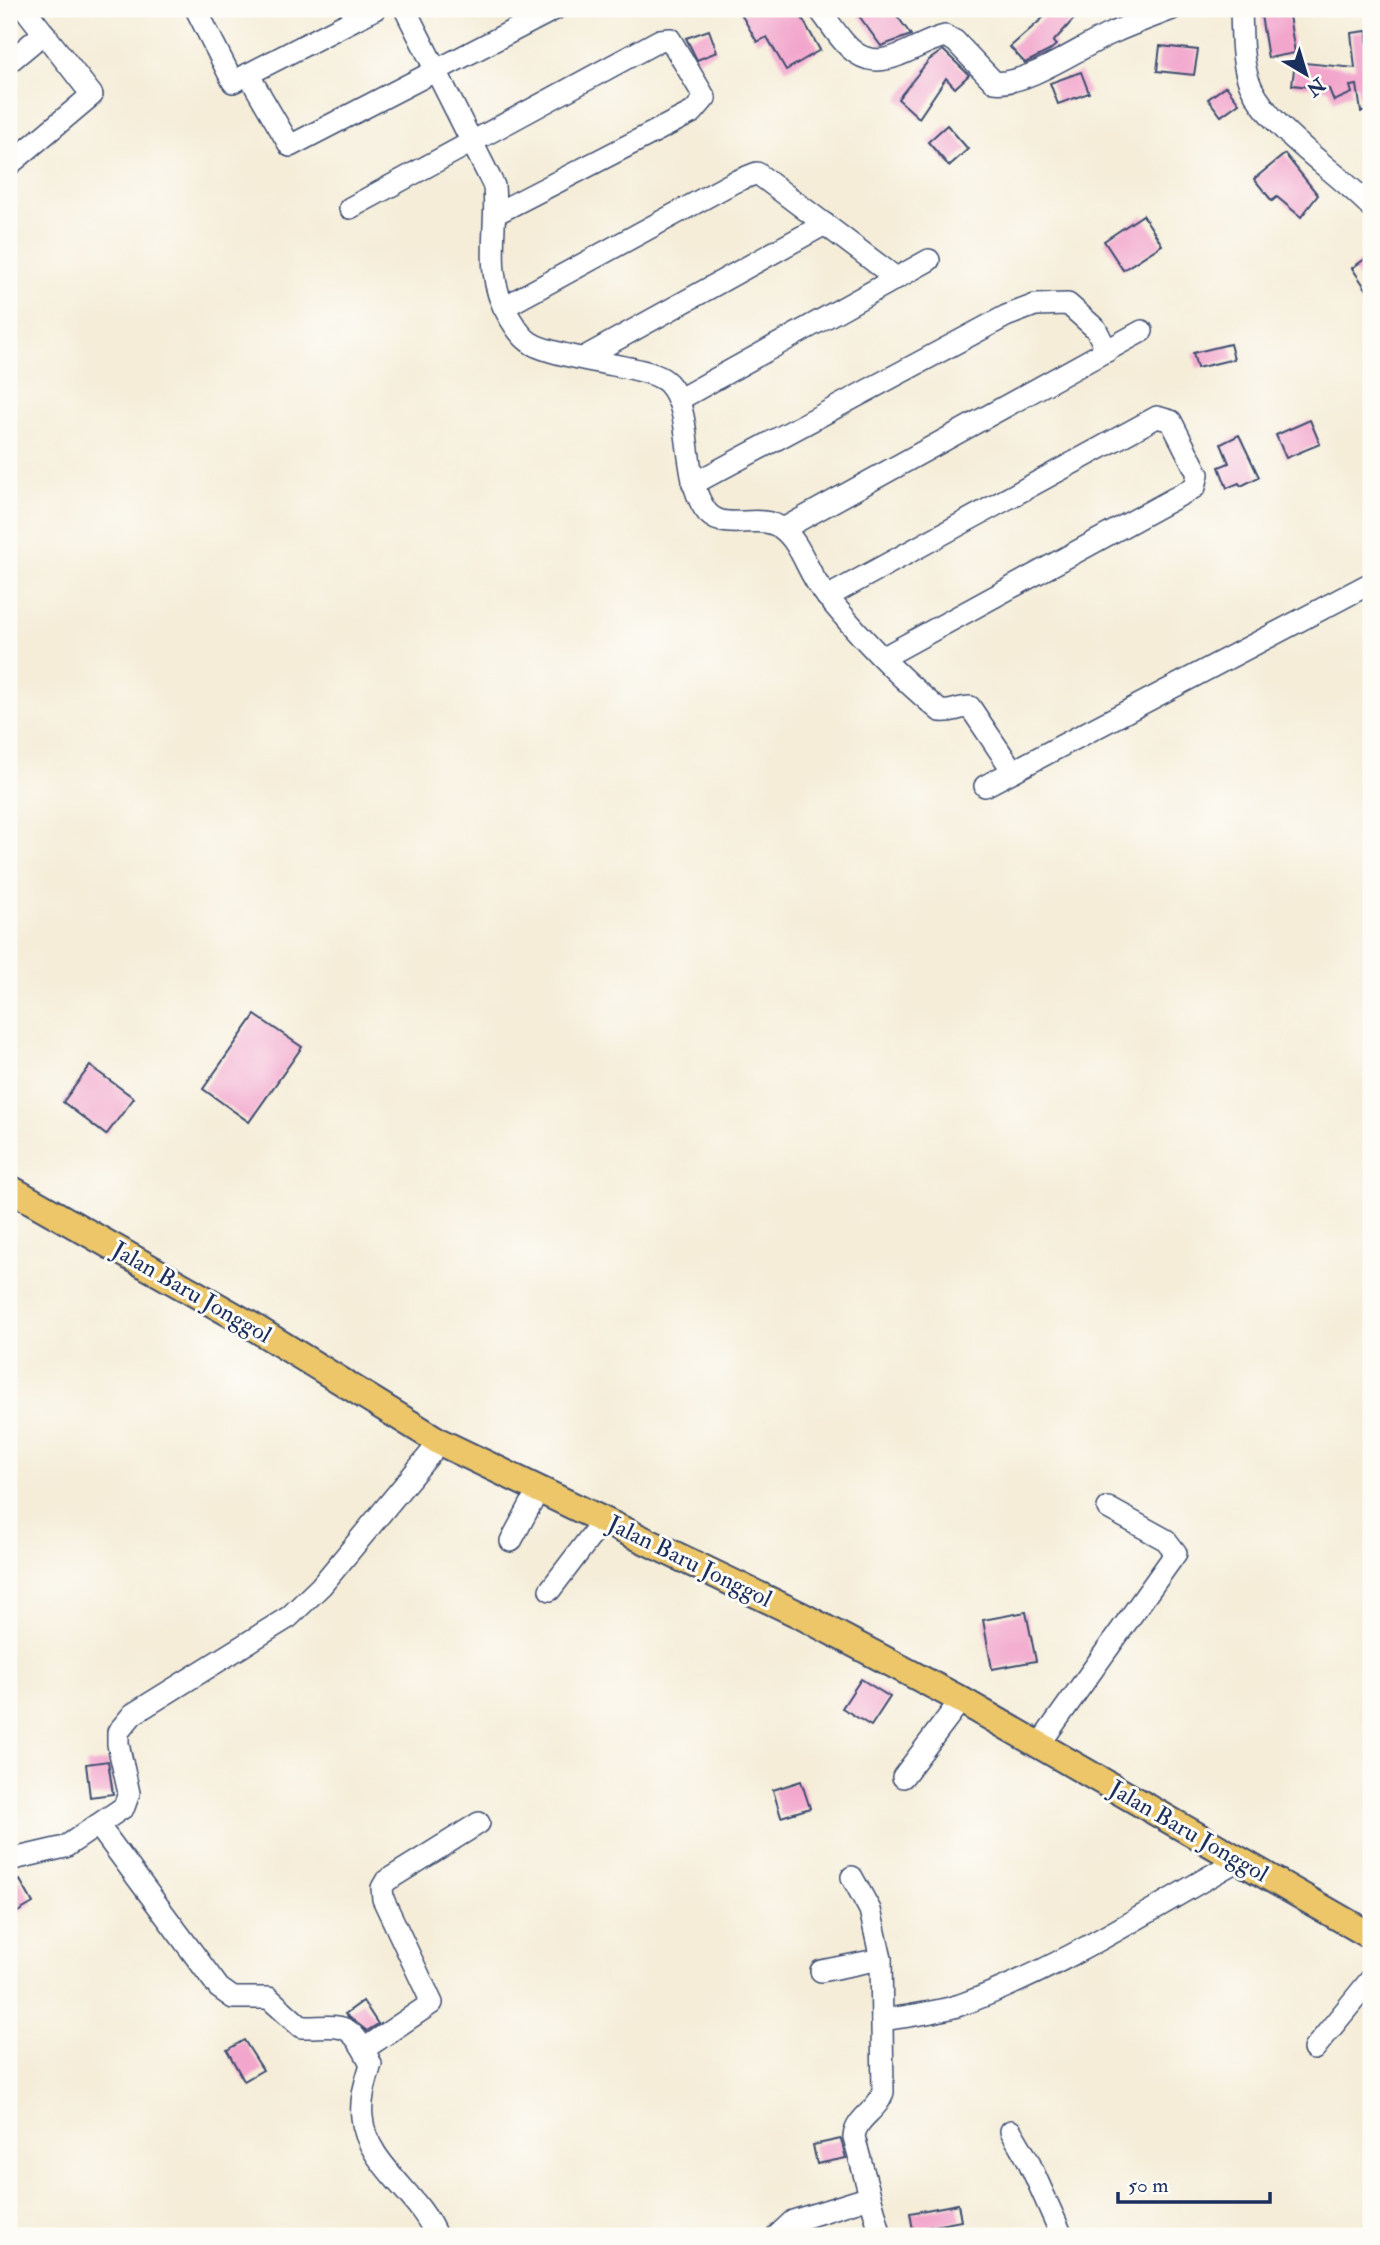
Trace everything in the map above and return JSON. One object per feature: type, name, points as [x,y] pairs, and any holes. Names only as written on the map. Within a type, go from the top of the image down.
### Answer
[{"type":"main road","name":"Jalan Baru Jonggol","points":[[9,1188],[258,1330],[440,1442],[604,1519],[961,1700],[1371,1936]]},
{"type":"street","points":[[9,165],[92,94],[25,9]]},
{"type":"street","points":[[201,9],[197,10],[233,82],[375,9]]},
{"type":"street","points":[[405,9],[473,139],[494,186],[495,214],[491,262],[504,307],[529,342],[538,347],[661,377],[678,400],[693,484],[705,510],[714,520],[760,521],[783,529],[827,597],[884,657],[940,711],[950,713],[959,707],[970,707],[1013,771]]},
{"type":"street","points":[[248,74],[290,146],[555,9]]},
{"type":"street","points":[[819,9],[853,52],[867,60],[881,61],[945,36],[955,41],[994,82],[1002,84],[1020,79],[1112,33],[1172,9]]},
{"type":"street","points":[[1241,9],[1244,59],[1248,80],[1258,99],[1293,137],[1371,207]]},
{"type":"street","points":[[9,62],[44,33]]},
{"type":"street","points":[[350,208],[660,40],[670,39],[705,98],[693,111],[495,214]]},
{"type":"street","points":[[504,307],[749,175],[762,176],[896,278]]},
{"type":"street","points":[[583,358],[825,224]]},
{"type":"street","points":[[678,400],[929,260]]},
{"type":"street","points":[[693,484],[1006,316],[1035,305],[1068,304],[1096,329],[1107,351]]},
{"type":"street","points":[[783,529],[1142,331]]},
{"type":"street","points":[[827,597],[1157,417],[1171,421],[1198,474],[1195,487],[884,657]]},
{"type":"street","points":[[985,786],[1371,583]]},
{"type":"street","points":[[9,1860],[54,1852],[124,1807],[129,1800],[118,1744],[118,1732],[123,1724],[133,1714],[289,1617],[340,1565],[440,1442]]},
{"type":"street","points":[[511,1541],[539,1489]]},
{"type":"street","points":[[1039,1745],[1176,1553],[1166,1540],[1108,1508]]},
{"type":"street","points":[[550,1590],[604,1519]]},
{"type":"street","points":[[903,1777],[961,1700]]},
{"type":"street","points":[[364,2049],[432,2003],[383,1899],[382,1888],[386,1881],[479,1823]]},
{"type":"street","points":[[98,1825],[219,1988],[233,1998],[270,1998],[301,2027],[333,2024],[341,2026],[364,2049],[371,2064],[363,2091],[363,2126],[382,2161],[423,2211],[436,2236]]},
{"type":"street","points":[[882,2020],[960,2005],[998,1989],[1071,1953],[1240,1859]]},
{"type":"street","points":[[852,1877],[870,1910],[881,1959],[883,2092],[878,2105],[855,2127],[855,2137],[881,2236]]},
{"type":"street","points":[[821,1971],[881,1959]]},
{"type":"street","points":[[1314,2049],[1371,1979]]},
{"type":"street","points":[[1010,2131],[1028,2160],[1062,2236]]},
{"type":"street","points":[[777,2236],[793,2221],[870,2197]]},
{"type":"building","points":[[751,9],[797,9],[820,50],[786,70],[767,37],[757,42],[741,14]]},
{"type":"building","points":[[854,9],[892,9],[911,35],[881,46]]},
{"type":"building","points":[[1053,9],[1083,9],[1053,42],[1056,45],[1025,63],[1010,47]]},
{"type":"building","points":[[1260,9],[1288,9],[1295,53],[1268,58]]},
{"type":"building","points":[[709,30],[717,52],[697,60],[686,38]]},
{"type":"building","points":[[1367,31],[1371,111],[1361,112],[1357,85],[1350,86],[1352,93],[1334,101],[1329,89],[1292,85],[1295,62],[1355,68],[1351,33]]},
{"type":"building","points":[[1160,46],[1198,50],[1194,75],[1157,71]]},
{"type":"building","points":[[943,50],[969,75],[955,88],[946,78],[919,118],[898,99],[929,60]]},
{"type":"building","points":[[1081,72],[1089,93],[1058,104],[1050,83]]},
{"type":"building","points":[[1226,86],[1239,103],[1221,116],[1208,99]]},
{"type":"building","points":[[947,125],[968,149],[949,166],[928,142]]},
{"type":"building","points":[[1285,154],[1318,195],[1301,217],[1277,197],[1272,201],[1254,179]]},
{"type":"building","points":[[1143,215],[1162,245],[1123,270],[1104,241]]},
{"type":"building","points":[[1371,255],[1371,296],[1352,268]]},
{"type":"building","points":[[1230,344],[1234,359],[1197,368],[1193,353]]},
{"type":"building","points":[[1310,420],[1320,444],[1286,458],[1276,435]]},
{"type":"building","points":[[1239,435],[1259,477],[1241,486],[1239,483],[1227,488],[1219,467],[1229,463],[1221,444]]},
{"type":"building","points":[[255,1015],[302,1047],[249,1122],[203,1089]]},
{"type":"building","points":[[90,1066],[134,1098],[106,1135],[63,1102]]},
{"type":"building","points":[[1026,1612],[1036,1661],[992,1669],[983,1620]]},
{"type":"building","points":[[861,1679],[890,1697],[871,1726],[842,1708]]},
{"type":"building","points":[[108,1761],[113,1794],[90,1797],[86,1764]]},
{"type":"building","points":[[801,1781],[810,1808],[781,1817],[773,1790]]},
{"type":"building","points":[[20,1880],[33,1903],[9,1917],[9,1886]]},
{"type":"building","points":[[363,2001],[378,2024],[367,2031],[345,2014]]},
{"type":"building","points":[[244,2040],[263,2070],[244,2081],[227,2050]]},
{"type":"building","points":[[841,2139],[846,2158],[817,2164],[813,2145]]},
{"type":"building","points":[[958,2204],[961,2221],[913,2230],[910,2213]]}]
